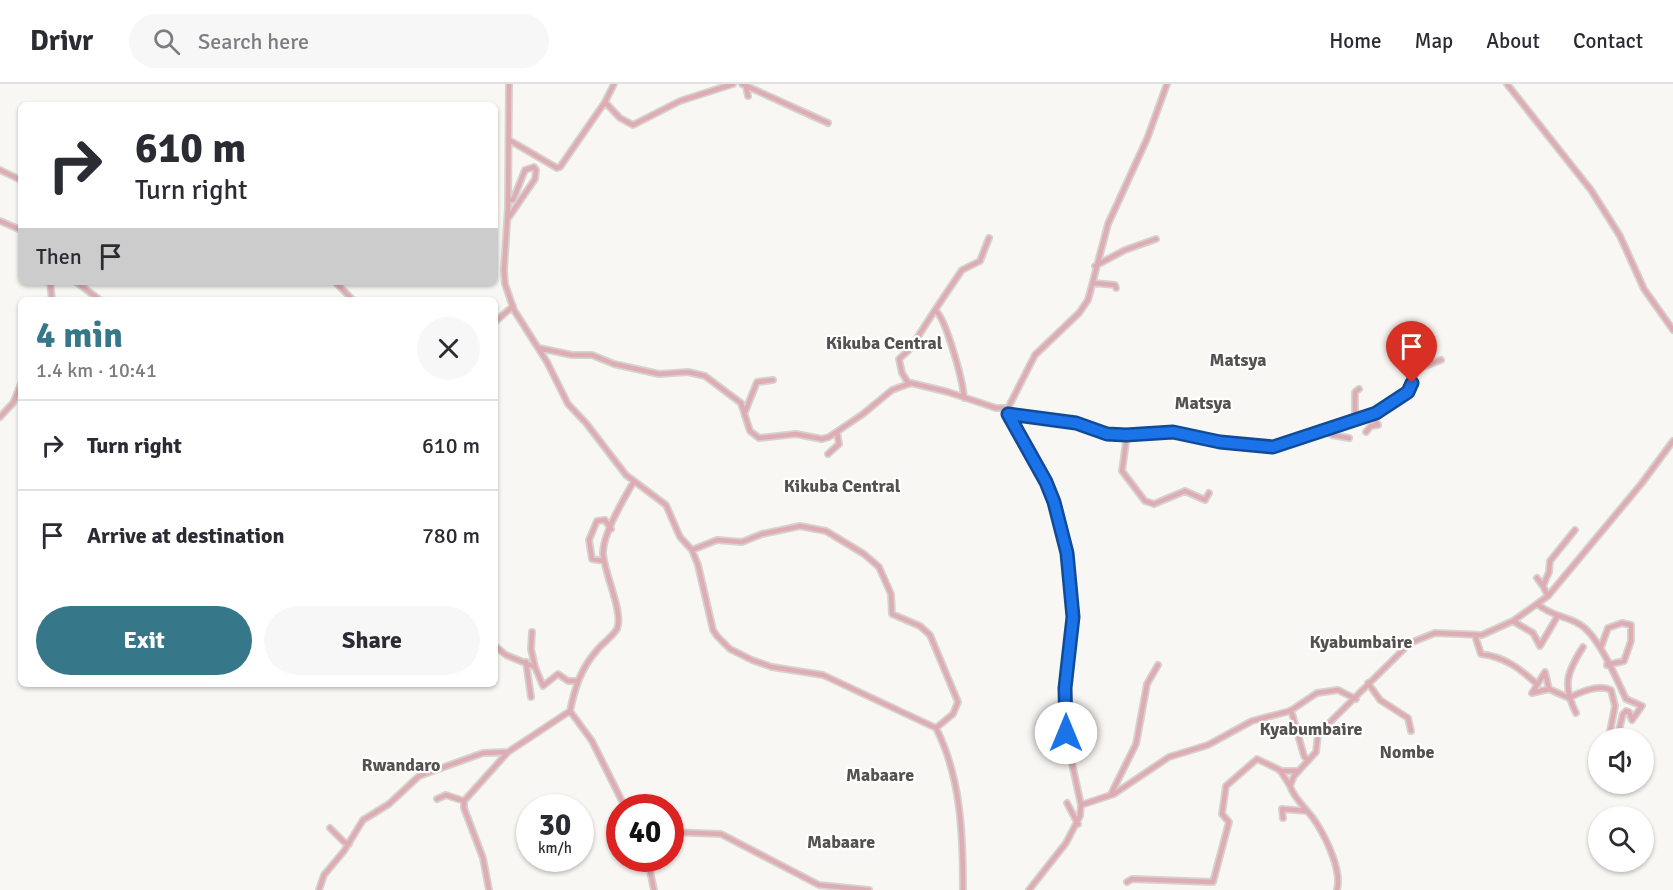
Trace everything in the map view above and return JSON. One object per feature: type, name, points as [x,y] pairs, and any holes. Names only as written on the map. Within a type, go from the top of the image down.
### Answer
[{"type":"street","points":[[509,84],[508,200],[504,270],[505,284],[518,318],[539,348],[568,404],[586,423],[626,475],[666,505],[680,537],[692,550],[701,572],[713,630],[730,649],[772,667],[834,679],[936,728],[946,747],[961,814],[963,890]]},
{"type":"street","points":[[509,140],[548,163],[560,167],[605,102],[614,84]]},
{"type":"street","points":[[605,102],[621,118],[633,124],[680,101],[733,84]]},
{"type":"street","points":[[743,84],[748,96]]},
{"type":"street","points":[[743,84],[828,123]]},
{"type":"street","points":[[1008,411],[1035,355],[1079,314],[1088,300],[1095,266],[1108,224],[1147,139],[1167,84]]},
{"type":"street","points":[[1507,84],[1605,211],[1644,289],[1673,330]]},
{"type":"street","points":[[507,220],[535,179],[534,167],[525,170],[513,200],[508,200]]},
{"type":"street","points":[[0,170],[18,179]]},
{"type":"street","points":[[0,221],[18,229]]},
{"type":"street","points":[[909,384],[902,373],[899,359],[910,349],[962,270],[980,261],[988,238]]},
{"type":"street","points":[[1095,266],[1125,250],[1156,239]]},
{"type":"street","points":[[1093,283],[1115,285],[1116,288]]},
{"type":"street","points":[[80,285],[96,297]]},
{"type":"street","points":[[338,285],[350,297]]},
{"type":"street","points":[[498,319],[513,306]]},
{"type":"street","points":[[935,310],[951,336],[950,348],[958,367],[964,398]]},
{"type":"street","points":[[539,348],[572,355],[592,355],[615,364],[659,374],[688,372],[705,376],[738,400],[745,412],[750,431],[759,438],[796,434],[822,439],[837,432],[892,390],[916,383],[996,408],[1069,421],[1107,434],[1173,432],[1220,442],[1273,447],[1371,414],[1408,392],[1417,369],[1441,360]]},
{"type":"street","points":[[745,412],[757,382],[773,380]]},
{"type":"street","points":[[1356,418],[1355,392],[1359,389]]},
{"type":"street","points":[[0,417],[13,403],[18,391]]},
{"type":"street","points":[[1008,411],[1046,482],[1054,502],[1067,553],[1073,624],[1065,688],[1066,733],[1081,805],[1078,824],[1029,890]]},
{"type":"street","points":[[1366,432],[1371,426],[1377,425],[1371,414]]},
{"type":"street","points":[[1324,429],[1332,435],[1350,438]]},
{"type":"street","points":[[828,454],[839,444],[837,432]]},
{"type":"street","points":[[1126,435],[1122,471],[1145,501],[1154,504],[1185,491],[1205,500],[1209,493]]},
{"type":"street","points":[[1290,786],[1298,771],[1317,752],[1318,734],[1356,699],[1368,683],[1388,667],[1404,648],[1423,637],[1443,632],[1475,636],[1513,621],[1548,596],[1642,483],[1673,441]]},
{"type":"street","points":[[489,890],[483,858],[464,808],[464,801],[508,752],[570,711],[577,681],[590,658],[616,630],[617,613],[603,550],[634,481]]},
{"type":"street","points":[[604,561],[592,559],[589,540],[597,521],[605,520],[611,529]]},
{"type":"street","points":[[692,550],[717,540],[742,542],[762,534],[800,526],[826,531],[864,554],[879,567],[884,577],[892,600],[892,614],[920,626],[936,643],[958,702],[953,714],[936,728]]},
{"type":"street","points":[[1543,586],[1549,572],[1550,561],[1575,530]]},
{"type":"street","points":[[1537,578],[1548,596]]},
{"type":"street","points":[[1537,604],[1557,617],[1586,628],[1601,647],[1607,665],[1626,699],[1642,706],[1632,720],[1629,712],[1626,711],[1623,714],[1617,738],[1609,737],[1616,706],[1611,690],[1606,687],[1580,692],[1569,698]]},
{"type":"street","points":[[1513,621],[1533,633],[1540,646],[1557,617]]},
{"type":"street","points":[[1601,647],[1608,628],[1622,623],[1631,625],[1631,641],[1624,661],[1607,665]]},
{"type":"street","points":[[532,632],[531,649],[543,686],[558,674],[568,681],[577,681]]},
{"type":"street","points":[[1475,636],[1481,654],[1500,656],[1510,664],[1517,666],[1537,684]]},
{"type":"street","points":[[1576,713],[1569,698],[1569,669],[1583,647]]},
{"type":"street","points":[[498,648],[506,655],[535,667]]},
{"type":"street","points":[[526,662],[531,698]]},
{"type":"street","points":[[1102,798],[1115,791],[1127,765],[1140,730],[1147,684],[1158,665]]},
{"type":"street","points":[[1549,689],[1545,672],[1533,694],[1549,689],[1569,698]]},
{"type":"street","points":[[1368,683],[1380,700],[1408,718],[1411,731]]},
{"type":"street","points":[[1081,805],[1114,794],[1169,757],[1208,745],[1252,721],[1291,710],[1317,693],[1336,690],[1356,699]]},
{"type":"street","points":[[1291,710],[1308,761]]},
{"type":"street","points":[[570,711],[592,741],[618,794]]},
{"type":"street","points":[[319,890],[324,875],[349,844],[363,820],[389,804],[419,776],[483,753],[502,750],[508,752]]},
{"type":"street","points":[[1127,882],[1132,879],[1214,881],[1229,822],[1222,814],[1226,786],[1257,759],[1262,759],[1280,770],[1318,825],[1339,876],[1337,890]]},
{"type":"street","points":[[1280,770],[1298,771]]},
{"type":"street","points":[[437,799],[446,795],[464,801]]},
{"type":"street","points":[[1067,803],[1078,824]]},
{"type":"street","points":[[1283,818],[1282,809],[1307,811]]},
{"type":"street","points":[[330,828],[349,844]]},
{"type":"street","points":[[684,833],[721,834],[819,885],[869,890]]},
{"type":"street","points":[[650,872],[654,890]]},
{"type":"district","name":"Kikuba Central","points":[[884,343]]},
{"type":"district","name":"Matsya","points":[[1238,360]]},
{"type":"district","name":"Matsya","points":[[1203,403]]},
{"type":"district","name":"Kikuba Central","points":[[842,486]]},
{"type":"district","name":"Kyabumbaire","points":[[1361,642]]},
{"type":"district","name":"Kyabumbaire","points":[[1311,729]]},
{"type":"district","name":"Nombe","points":[[1407,752]]},
{"type":"district","name":"Rwandaro","points":[[401,765]]},
{"type":"district","name":"Mabaare","points":[[880,775]]},
{"type":"district","name":"Mabaare","points":[[841,842]]},
{"type":"route","points":[[1066,733],[1065,688],[1073,630],[1067,553],[1054,502],[1046,482],[1008,414],[1042,420],[1069,421],[1107,434],[1173,432],[1220,442],[1273,447],[1376,413],[1408,392],[1412,383]]}]
